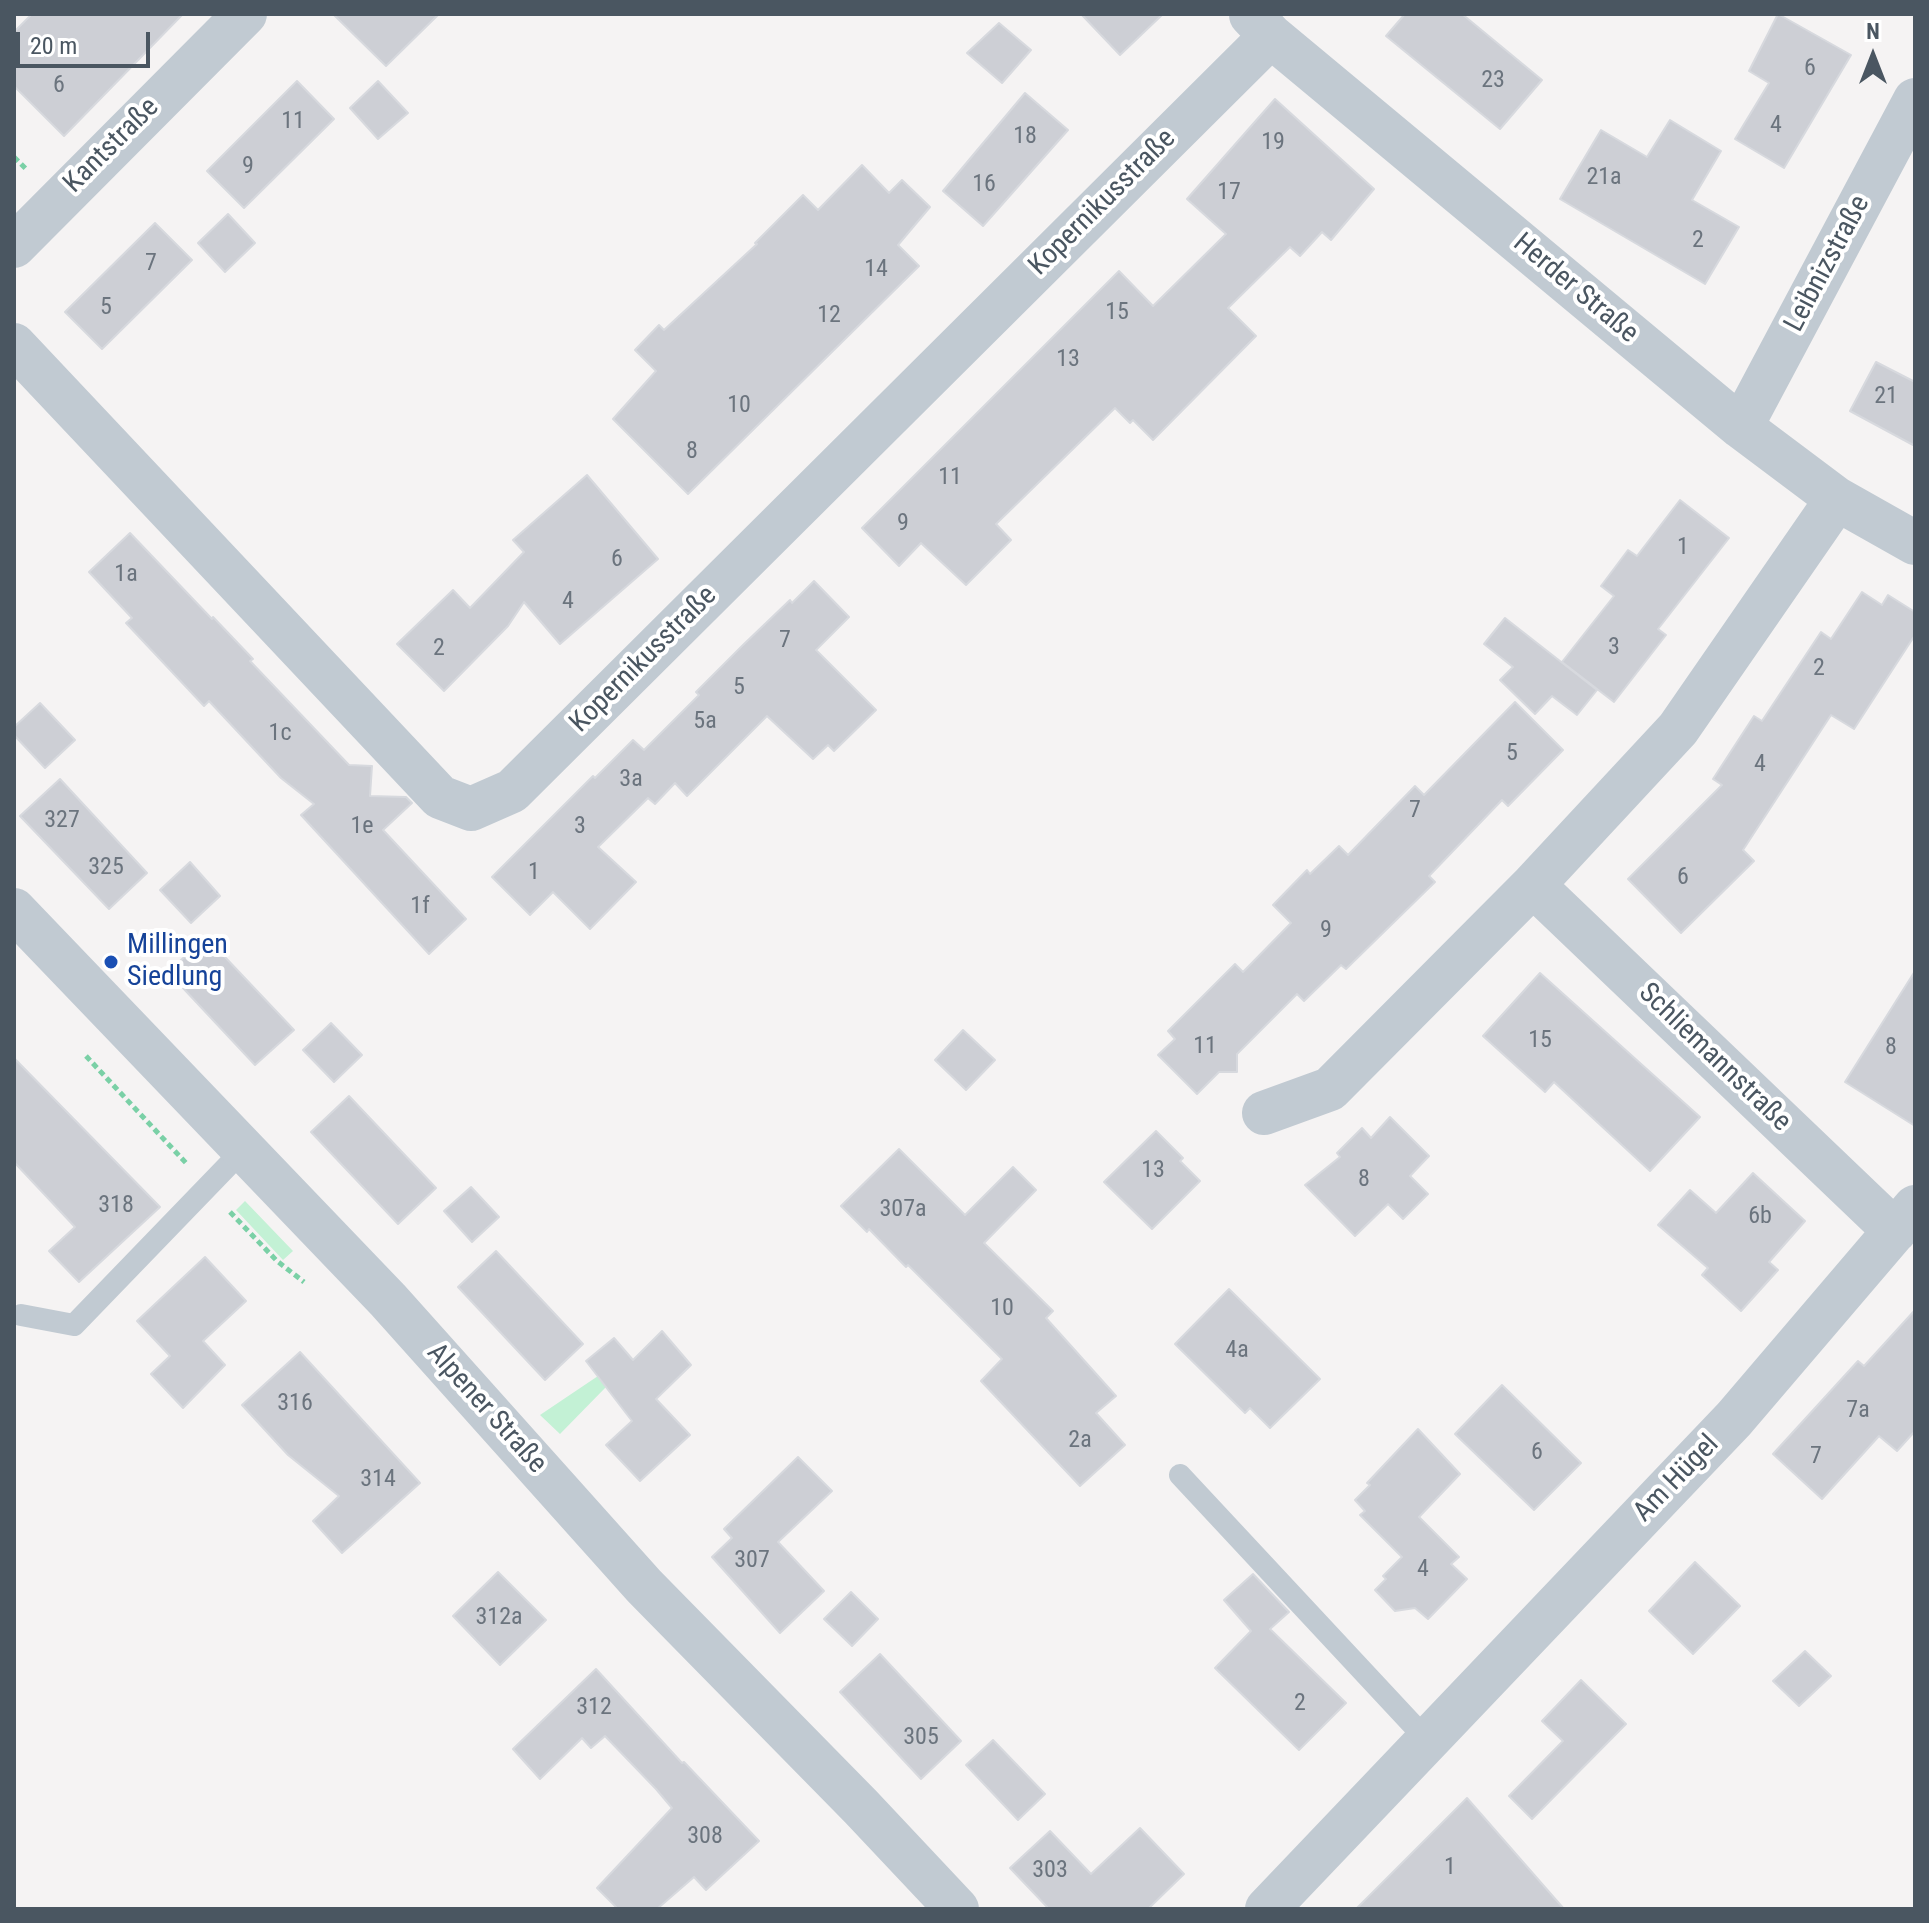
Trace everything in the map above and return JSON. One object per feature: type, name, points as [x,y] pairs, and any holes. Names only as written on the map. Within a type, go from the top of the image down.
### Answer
[{"type":"street","name":"Kantstraße","points":[[14,246],[245,14]]},
{"type":"street","name":"Kopernikusstraße","points":[[14,345],[440,797],[471,809],[512,791],[1261,25]]},
{"type":"street","name":"Herder Straße","points":[[1261,25],[1741,427],[1837,499],[1915,543]]},
{"type":"street","name":"Leibnizstraße","points":[[1741,427],[1915,100]]},
{"type":"street","points":[[1264,1113],[1330,1089],[1533,885],[1678,729],[1837,499]]},
{"type":"street","name":"Schliemannstraße","points":[[1533,885],[1905,1219]]},
{"type":"street","name":"Alpener Straße","points":[[14,910],[388,1300],[644,1586],[851,1796],[957,1909]]},
{"type":"street","name":"Am Hügel","points":[[1267,1909],[1734,1419],[1905,1219]]},
{"type":"lane","points":[[21,1315],[74,1325],[244,1149]]},
{"type":"lane","points":[[1180,1475],[1427,1740]]},
{"type":"green space","points":[[245,1201],[293,1251],[283,1260],[236,1210]]},
{"type":"green space","points":[[598,1376],[606,1387],[560,1434],[540,1415]]},
{"type":"building","points":[[32,14],[183,14],[64,136],[14,86],[14,32]]},
{"type":"building","points":[[333,14],[439,14],[386,66]]},
{"type":"building","points":[[1081,14],[1163,14],[1120,55]]},
{"type":"building","points":[[1405,14],[1462,14],[1542,80],[1500,129],[1386,36]]},
{"type":"building","points":[[1778,14],[1851,55],[1784,168],[1735,139],[1769,83],[1749,71]]},
{"type":"building","points":[[999,23],[1031,50],[1002,83],[967,53]]},
{"type":"building","points":[[297,81],[334,119],[244,208],[207,171]]},
{"type":"building","points":[[378,81],[408,113],[378,139],[350,108]]},
{"type":"building","points":[[1025,93],[1068,130],[983,226],[943,191]]},
{"type":"building","points":[[1275,99],[1374,189],[1331,240],[1322,232],[1300,256],[1290,247],[1228,308],[1256,336],[1153,440],[1133,420],[1130,423],[1115,408],[996,524],[1011,540],[966,585],[921,543],[899,566],[862,528],[1119,271],[1153,306],[1226,234],[1187,199]]},
{"type":"building","points":[[1670,120],[1721,151],[1692,200],[1739,227],[1705,284],[1560,199],[1601,130],[1647,157]]},
{"type":"building","points":[[862,165],[889,193],[902,180],[930,207],[898,245],[919,266],[688,494],[613,419],[656,371],[635,350],[659,325],[664,330],[757,244],[803,195],[818,210]]},
{"type":"building","points":[[228,214],[255,243],[225,272],[198,243]]},
{"type":"building","points":[[155,223],[192,260],[102,349],[65,312]]},
{"type":"building","points":[[1876,362],[1915,382],[1915,446],[1850,411]]},
{"type":"building","points":[[587,475],[658,559],[560,644],[524,602],[508,626],[444,691],[397,644],[453,590],[470,608],[524,552],[513,540]]},
{"type":"building","points":[[1680,500],[1729,538],[1658,629],[1666,635],[1614,702],[1562,662],[1614,596],[1601,586],[1628,550],[1637,556]]},
{"type":"building","points":[[130,533],[253,659],[250,661],[349,765],[372,766],[370,796],[406,797],[412,803],[383,830],[466,919],[429,954],[301,815],[314,804],[281,778],[209,701],[204,706],[126,623],[132,618],[89,572]]},
{"type":"building","points":[[814,581],[849,617],[816,650],[876,710],[834,751],[828,745],[813,759],[767,716],[687,796],[675,783],[655,804],[648,798],[598,847],[636,882],[590,929],[553,892],[530,915],[492,877],[633,740],[644,750],[743,645]]},
{"type":"building","points":[[1862,592],[1882,605],[1888,595],[1915,612],[1915,635],[1854,729],[1831,715],[1743,850],[1754,861],[1681,933],[1628,879],[1722,785],[1713,779],[1754,716],[1762,721],[1821,632],[1831,639]]},
{"type":"building","points":[[1505,618],[1597,690],[1577,715],[1552,696],[1535,714],[1500,680],[1513,667],[1484,644]]},
{"type":"building","points":[[1515,702],[1563,750],[1508,806],[1502,800],[1429,876],[1435,882],[1346,969],[1341,965],[1304,1001],[1297,994],[1237,1054],[1237,1072],[1219,1072],[1197,1094],[1158,1055],[1175,1039],[1168,1031],[1235,964],[1243,972],[1291,923],[1273,905],[1307,870],[1310,874],[1339,846],[1348,855],[1415,786],[1424,795]]},
{"type":"building","points":[[40,703],[75,740],[45,768],[14,735],[14,727]]},
{"type":"building","points":[[60,779],[147,873],[109,909],[20,816]]},
{"type":"building","points":[[190,862],[220,896],[191,923],[160,890]]},
{"type":"building","points":[[206,937],[294,1030],[255,1065],[168,972]]},
{"type":"building","points":[[1915,971],[1915,1126],[1845,1082]]},
{"type":"building","points":[[1540,973],[1700,1117],[1650,1171],[1554,1082],[1545,1092],[1483,1036]]},
{"type":"building","points":[[331,1023],[362,1055],[334,1082],[303,1050]]},
{"type":"building","points":[[963,1030],[995,1060],[966,1090],[935,1060]]},
{"type":"building","points":[[14,1058],[160,1207],[79,1282],[49,1251],[75,1227],[14,1162]]},
{"type":"building","points":[[349,1096],[436,1188],[398,1224],[311,1132]]},
{"type":"building","points":[[1390,1117],[1429,1156],[1410,1176],[1428,1194],[1403,1219],[1388,1204],[1355,1236],[1305,1185],[1340,1157],[1337,1153],[1362,1128],[1371,1138]]},
{"type":"building","points":[[1156,1131],[1183,1158],[1180,1161],[1200,1181],[1152,1229],[1104,1182]]},
{"type":"building","points":[[899,1149],[965,1215],[1013,1167],[1036,1190],[984,1243],[1053,1311],[1046,1318],[1116,1396],[1096,1413],[1125,1445],[1080,1486],[981,1381],[1002,1359],[908,1265],[906,1267],[841,1206]]},
{"type":"building","points":[[1753,1173],[1805,1221],[1769,1262],[1778,1270],[1741,1311],[1702,1275],[1708,1268],[1658,1225],[1690,1190],[1716,1213]]},
{"type":"building","points":[[471,1187],[499,1217],[472,1242],[444,1211]]},
{"type":"building","points":[[496,1251],[583,1344],[545,1380],[458,1287]]},
{"type":"building","points":[[205,1257],[246,1301],[203,1341],[225,1365],[183,1408],[151,1374],[170,1356],[137,1321]]},
{"type":"building","points":[[1229,1289],[1320,1379],[1270,1428],[1250,1408],[1245,1413],[1175,1344]]},
{"type":"building","points":[[1915,1310],[1915,1431],[1897,1451],[1879,1436],[1822,1499],[1773,1454],[1858,1361],[1864,1366]]},
{"type":"building","points":[[662,1331],[691,1365],[656,1399],[690,1435],[640,1481],[606,1445],[632,1421],[586,1361],[614,1338],[633,1360]]},
{"type":"building","points":[[300,1352],[420,1483],[342,1553],[313,1521],[339,1496],[288,1455],[242,1405]]},
{"type":"building","points":[[1502,1385],[1581,1463],[1534,1510],[1455,1434]]},
{"type":"building","points":[[1418,1429],[1460,1474],[1419,1517],[1459,1557],[1451,1564],[1467,1579],[1428,1619],[1415,1608],[1395,1611],[1375,1590],[1386,1579],[1383,1576],[1402,1557],[1360,1515],[1365,1511],[1355,1500]]},
{"type":"building","points":[[798,1457],[832,1491],[778,1542],[824,1591],[780,1633],[712,1557],[732,1538],[724,1529]]},
{"type":"building","points":[[1695,1562],[1740,1606],[1693,1654],[1649,1611]]},
{"type":"building","points":[[498,1572],[546,1620],[500,1665],[453,1616]]},
{"type":"building","points":[[1253,1574],[1289,1612],[1270,1629],[1346,1703],[1299,1750],[1215,1668],[1251,1631],[1224,1600]]},
{"type":"building","points":[[851,1592],[878,1619],[852,1646],[824,1619]]},
{"type":"building","points":[[1805,1651],[1831,1676],[1799,1706],[1773,1681]]},
{"type":"building","points":[[880,1654],[961,1741],[921,1779],[840,1692]]},
{"type":"building","points":[[596,1669],[759,1841],[706,1890],[694,1877],[657,1909],[618,1909],[597,1888],[672,1808],[656,1789],[605,1736],[591,1748],[582,1738],[540,1779],[513,1749]]},
{"type":"building","points":[[1581,1680],[1626,1724],[1532,1819],[1509,1796],[1563,1741],[1542,1721]]},
{"type":"building","points":[[993,1740],[1045,1794],[1018,1820],[966,1765]]},
{"type":"building","points":[[1467,1798],[1564,1909],[1356,1909]]},
{"type":"building","points":[[1140,1828],[1184,1874],[1148,1909],[1049,1909],[1010,1868],[1050,1831],[1091,1874]]},
{"type":"place","name":"Millingen Siedlung","points":[[111,962]]}]
